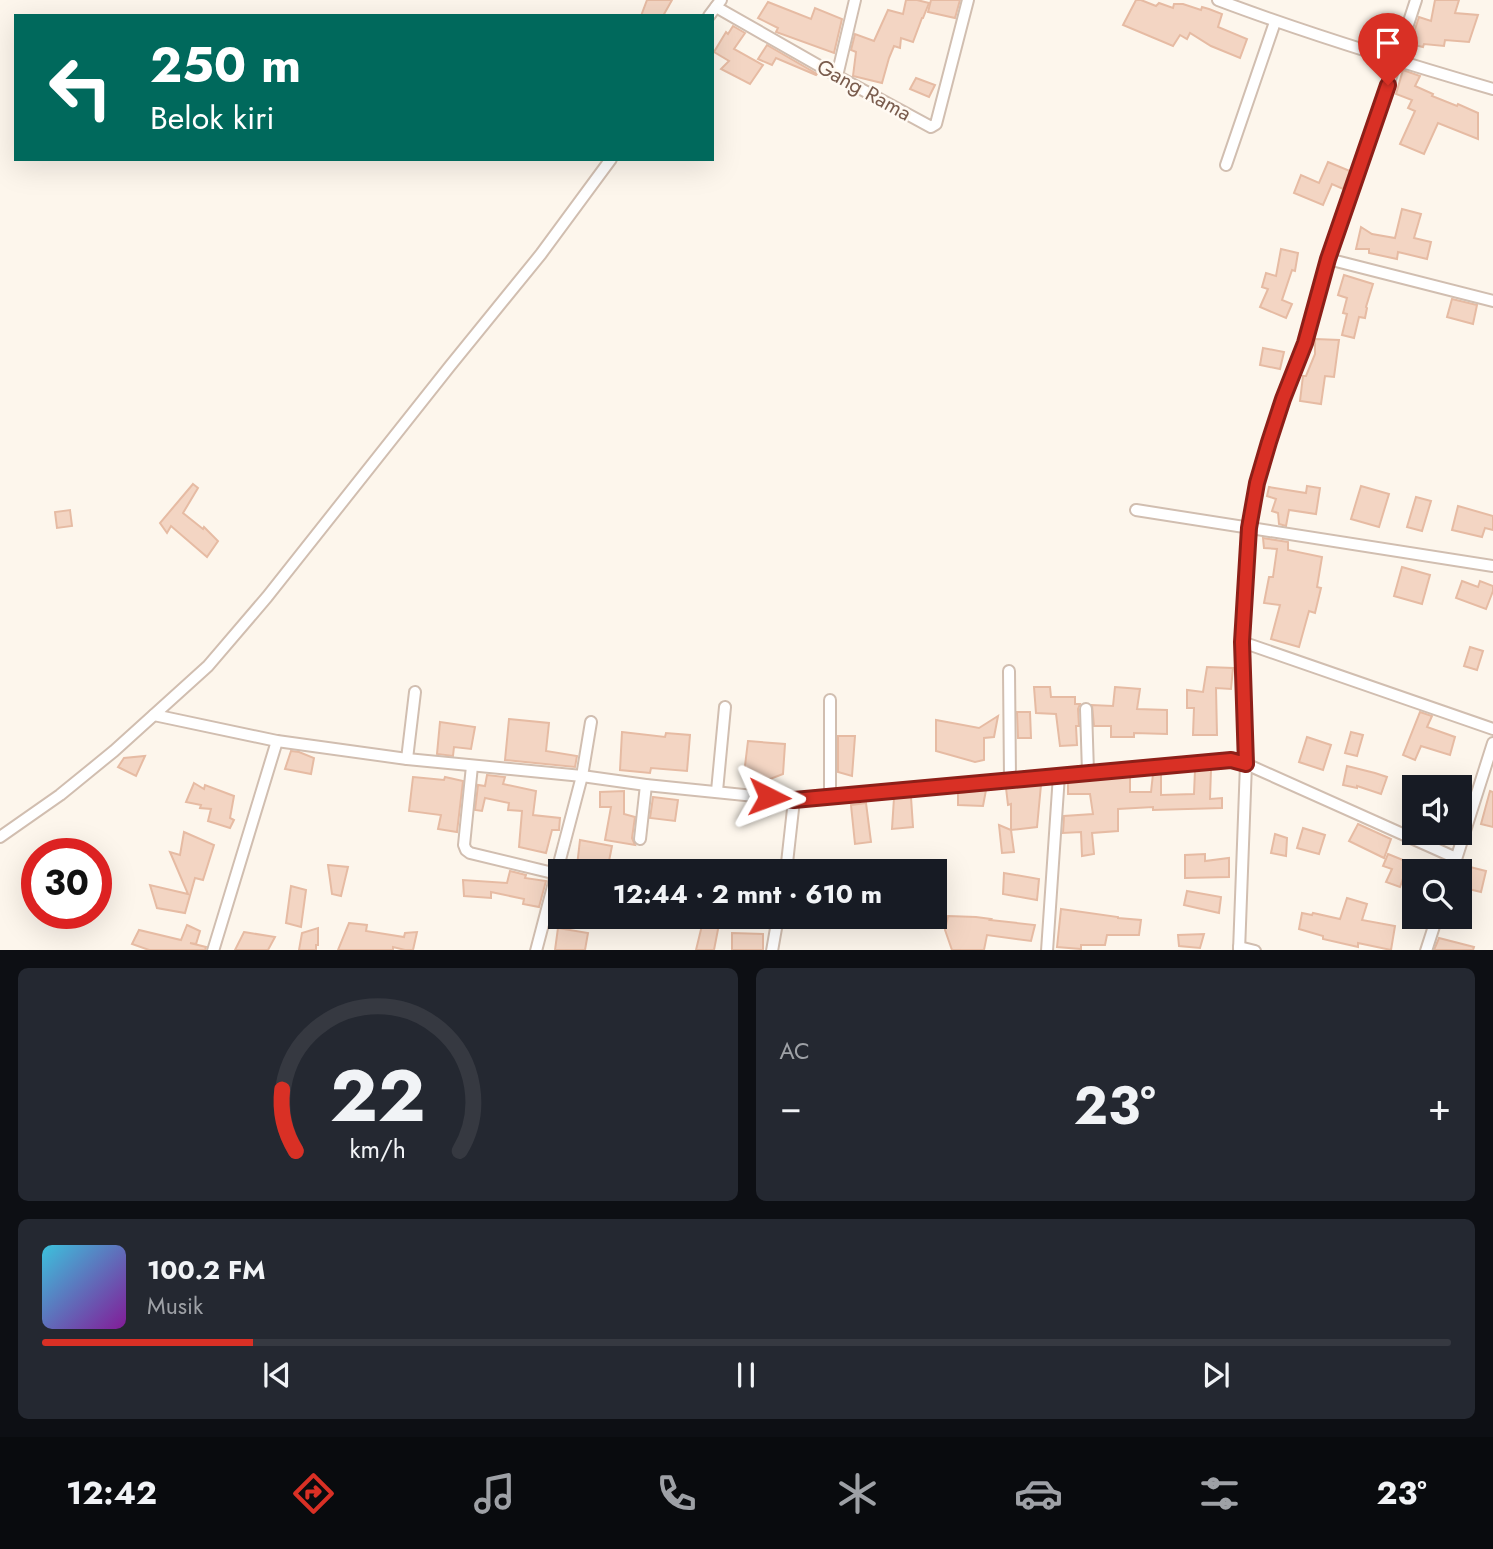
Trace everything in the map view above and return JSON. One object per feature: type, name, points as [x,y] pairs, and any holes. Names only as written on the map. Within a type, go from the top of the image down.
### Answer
[{"type":"street","points":[[837,76],[855,0]]},
{"type":"street","name":"Gang Rama","points":[[715,8],[931,127],[936,124],[968,0]]},
{"type":"street","points":[[1218,0],[1275,22],[1395,61],[1493,89]]},
{"type":"street","points":[[1255,950],[1239,949],[1246,764],[1242,642],[1249,528],[1257,483],[1269,442],[1305,343],[1328,259],[1416,0]]},
{"type":"street","points":[[1226,166],[1275,22]]},
{"type":"street","points":[[0,837],[80,779],[208,666],[267,597],[541,254],[610,161]]},
{"type":"street","points":[[1328,259],[1493,301]]},
{"type":"street","points":[[1136,510],[1493,566]]},
{"type":"street","points":[[1242,642],[1493,729]]},
{"type":"street","points":[[1009,671],[1010,779]]},
{"type":"street","points":[[407,759],[415,692]]},
{"type":"street","points":[[830,700],[830,796]]},
{"type":"street","points":[[717,791],[725,707]]},
{"type":"street","points":[[1086,709],[1088,772]]},
{"type":"street","points":[[154,715],[277,741],[407,759],[794,800],[1231,760],[1246,764],[1456,858],[1493,743]]},
{"type":"street","points":[[561,859],[582,776],[591,722]]},
{"type":"street","points":[[213,950],[277,741]]},
{"type":"street","points":[[472,766],[464,845],[466,850],[548,872]]},
{"type":"street","points":[[1046,950],[1059,775]]},
{"type":"street","points":[[640,839],[646,785]]},
{"type":"street","points":[[787,859],[794,800]]},
{"type":"street","points":[[536,950],[548,907]]},
{"type":"street","points":[[772,950],[776,929]]},
{"type":"street","points":[[1426,950],[1433,929]]},
{"type":"building","points":[[647,0],[672,0],[664,14],[642,14]]},
{"type":"building","points":[[906,0],[929,3],[913,42],[901,38],[900,48],[894,46],[882,83],[853,76],[856,52],[851,50],[855,34],[874,41],[888,10],[903,14]]},
{"type":"building","points":[[931,0],[960,0],[955,18],[928,12]]},
{"type":"building","points":[[1136,0],[1173,8],[1174,4],[1201,10],[1202,7],[1222,14],[1218,27],[1247,39],[1240,58],[1211,46],[1190,33],[1187,39],[1180,35],[1173,46],[1123,25]]},
{"type":"building","points":[[1435,0],[1459,0],[1455,13],[1478,15],[1469,42],[1445,40],[1444,46],[1424,44],[1423,47],[1410,44],[1419,17],[1431,21]]},
{"type":"building","points":[[768,2],[811,19],[815,8],[842,19],[834,53],[776,32],[778,28],[758,18]]},
{"type":"building","points":[[733,26],[745,33],[734,49],[763,65],[750,84],[721,69],[729,61],[714,52],[726,32],[728,34]]},
{"type":"building","points":[[767,45],[817,74],[776,58],[772,65],[758,59]]},
{"type":"building","points":[[1403,70],[1420,76],[1415,86],[1433,94],[1432,96],[1478,113],[1478,139],[1438,123],[1424,154],[1400,144],[1415,111],[1408,108],[1412,100],[1396,94]]},
{"type":"building","points":[[916,78],[935,85],[929,97],[910,89]]},
{"type":"building","points":[[1328,162],[1350,171],[1343,189],[1332,184],[1323,205],[1294,193],[1301,175],[1319,183]]},
{"type":"building","points":[[1402,209],[1421,214],[1414,238],[1431,242],[1427,259],[1398,252],[1397,259],[1369,253],[1369,249],[1356,249],[1361,227],[1372,234],[1395,238]]},
{"type":"building","points":[[1281,249],[1298,253],[1295,271],[1292,270],[1282,300],[1292,304],[1286,318],[1260,307],[1268,289],[1262,287],[1266,273],[1276,276]]},
{"type":"building","points":[[1344,275],[1373,284],[1365,318],[1359,317],[1354,338],[1342,335],[1347,314],[1343,313],[1347,298],[1338,295]]},
{"type":"building","points":[[1452,299],[1477,305],[1473,324],[1447,317]]},
{"type":"building","points":[[1315,339],[1339,340],[1334,377],[1325,376],[1321,404],[1300,401],[1303,376],[1306,376],[1315,354]]},
{"type":"building","points":[[1263,348],[1284,352],[1280,369],[1260,365]]},
{"type":"building","points":[[193,484],[198,488],[183,513],[203,529],[204,527],[218,541],[207,557],[171,526],[167,533],[160,523]]},
{"type":"building","points":[[1307,486],[1320,488],[1316,514],[1289,510],[1286,526],[1279,524],[1278,513],[1272,511],[1276,499],[1267,496],[1269,487],[1306,493]]},
{"type":"building","points":[[1361,486],[1389,494],[1379,527],[1351,519]]},
{"type":"building","points":[[1416,497],[1431,501],[1422,531],[1407,527]]},
{"type":"building","points":[[1458,506],[1493,516],[1493,530],[1485,528],[1482,537],[1452,530]]},
{"type":"building","points":[[70,510],[72,526],[57,528],[55,512]]},
{"type":"building","points":[[1263,538],[1288,542],[1288,550],[1322,557],[1317,587],[1321,588],[1315,613],[1309,611],[1299,647],[1271,639],[1280,605],[1264,603],[1269,577],[1273,577],[1277,549],[1264,548]]},
{"type":"building","points":[[1402,567],[1430,575],[1422,604],[1394,596]]},
{"type":"building","points":[[1462,581],[1478,587],[1480,581],[1493,586],[1486,609],[1456,598]]},
{"type":"building","points":[[1470,647],[1483,651],[1477,670],[1464,666]]},
{"type":"building","points":[[1207,667],[1233,668],[1231,689],[1216,688],[1217,735],[1193,735],[1194,708],[1187,708],[1187,690],[1203,692]]},
{"type":"building","points":[[1034,687],[1050,687],[1051,697],[1075,697],[1075,704],[1080,704],[1079,726],[1076,726],[1077,745],[1060,746],[1056,714],[1036,713]]},
{"type":"building","points":[[1115,687],[1140,689],[1137,709],[1167,710],[1167,734],[1134,733],[1134,737],[1111,737],[1111,726],[1094,726],[1092,705],[1113,706]]},
{"type":"building","points":[[1017,712],[1030,712],[1031,738],[1018,738]]},
{"type":"building","points":[[1420,712],[1432,716],[1427,727],[1455,737],[1450,755],[1421,746],[1415,760],[1403,755]]},
{"type":"building","points":[[998,716],[994,737],[984,738],[984,760],[975,762],[936,751],[936,720],[979,728]]},
{"type":"building","points":[[509,719],[549,723],[546,751],[577,756],[575,767],[505,760]]},
{"type":"building","points":[[440,722],[475,727],[471,749],[454,747],[453,756],[437,754]]},
{"type":"building","points":[[622,732],[665,737],[666,733],[690,735],[687,771],[651,768],[650,773],[620,770]]},
{"type":"building","points":[[1351,732],[1363,735],[1357,756],[1345,753]]},
{"type":"building","points":[[838,736],[855,736],[852,776],[838,772]]},
{"type":"building","points":[[1307,737],[1331,745],[1323,770],[1299,762]]},
{"type":"building","points":[[748,741],[785,744],[783,774],[765,781],[744,774]]},
{"type":"building","points":[[291,751],[314,758],[311,774],[285,769]]},
{"type":"building","points":[[145,756],[136,776],[118,767],[124,758]]},
{"type":"building","points":[[1347,766],[1387,777],[1381,794],[1357,786],[1343,785]]},
{"type":"building","points":[[1211,769],[1210,799],[1222,798],[1222,808],[1118,809],[1118,831],[1092,833],[1094,854],[1082,856],[1081,832],[1063,833],[1064,816],[1093,814],[1090,794],[1068,794],[1068,782],[1130,776],[1130,792],[1151,792],[1153,774],[1161,773],[1161,795],[1194,794],[1195,770]]},
{"type":"building","points":[[487,775],[505,777],[503,784],[536,791],[533,815],[560,818],[559,830],[552,830],[546,853],[519,847],[522,811],[508,810],[509,803],[485,798],[482,811],[475,810],[478,785],[485,786]]},
{"type":"building","points":[[413,777],[444,780],[445,777],[463,781],[457,832],[438,829],[441,815],[409,811]]},
{"type":"building","points":[[194,783],[204,789],[205,785],[234,796],[230,818],[234,820],[230,828],[208,821],[211,809],[186,802]]},
{"type":"building","points":[[1041,785],[1037,827],[1011,830],[1011,804],[1008,805],[1006,788]]},
{"type":"building","points":[[986,790],[983,806],[958,805],[958,793]]},
{"type":"building","points":[[624,791],[624,814],[635,817],[632,838],[635,845],[605,840],[611,807],[600,807],[600,792]]},
{"type":"building","points":[[1490,791],[1493,792],[1493,827],[1481,824]]},
{"type":"building","points":[[653,797],[678,800],[675,821],[650,818]]},
{"type":"building","points":[[911,797],[913,827],[892,829],[894,798]]},
{"type":"building","points":[[866,803],[871,842],[855,844],[851,805]]},
{"type":"building","points":[[1358,824],[1391,839],[1384,858],[1349,841]]},
{"type":"building","points":[[999,825],[1011,830],[1014,852],[1002,853]]},
{"type":"building","points":[[1303,828],[1325,835],[1319,854],[1297,848]]},
{"type":"building","points":[[184,832],[214,845],[203,880],[195,878],[185,913],[157,908],[150,885],[188,894],[170,852],[180,855]]},
{"type":"building","points":[[1275,834],[1287,838],[1286,856],[1271,853]]},
{"type":"building","points":[[580,840],[612,846],[609,859],[578,859]]},
{"type":"building","points":[[1205,854],[1205,861],[1229,858],[1229,877],[1185,878],[1185,855]]},
{"type":"building","points":[[1388,854],[1402,860],[1400,887],[1386,882],[1392,869],[1383,866]]},
{"type":"building","points":[[328,865],[348,867],[341,896],[332,894]]},
{"type":"building","points":[[1472,868],[1486,871],[1481,892],[1472,890]]},
{"type":"building","points":[[510,871],[526,875],[525,878],[546,881],[539,907],[523,904],[524,899],[491,892],[491,898],[464,896],[463,880],[507,883]]},
{"type":"building","points":[[1004,873],[1039,879],[1037,900],[1003,894]]},
{"type":"building","points":[[291,886],[306,890],[301,927],[286,923]]},
{"type":"building","points":[[1187,891],[1221,897],[1219,913],[1184,905]]},
{"type":"building","points":[[1347,898],[1367,904],[1362,920],[1395,926],[1391,950],[1358,943],[1358,947],[1323,939],[1323,936],[1299,929],[1302,913],[1340,919]]},
{"type":"building","points":[[1061,909],[1141,920],[1139,935],[1107,935],[1105,945],[1081,945],[1081,949],[1057,947]]},
{"type":"building","points":[[948,916],[976,917],[1035,925],[1031,941],[987,935],[984,950],[952,950],[945,930]]},
{"type":"building","points":[[349,923],[367,925],[366,931],[404,937],[405,933],[417,932],[413,950],[393,947],[393,950],[338,950]]},
{"type":"building","points":[[187,925],[200,931],[196,944],[190,943],[206,947],[205,950],[149,950],[132,944],[139,930],[181,940]]},
{"type":"building","points":[[318,928],[316,950],[299,950],[302,933]]},
{"type":"building","points":[[558,929],[588,933],[585,950],[555,950]]},
{"type":"building","points":[[701,929],[718,929],[714,950],[696,950]]},
{"type":"building","points":[[244,932],[275,937],[268,950],[235,950]]},
{"type":"building","points":[[732,933],[763,934],[763,950],[732,950]]},
{"type":"building","points":[[1204,934],[1200,948],[1179,946],[1178,935]]},
{"type":"building","points":[[1439,938],[1474,947],[1473,950],[1434,950]]},
{"type":"route","points":[[769,797],[794,800],[1231,760],[1246,764],[1242,642],[1249,528],[1257,483],[1283,399],[1305,343],[1328,259],[1388,85]]}]
